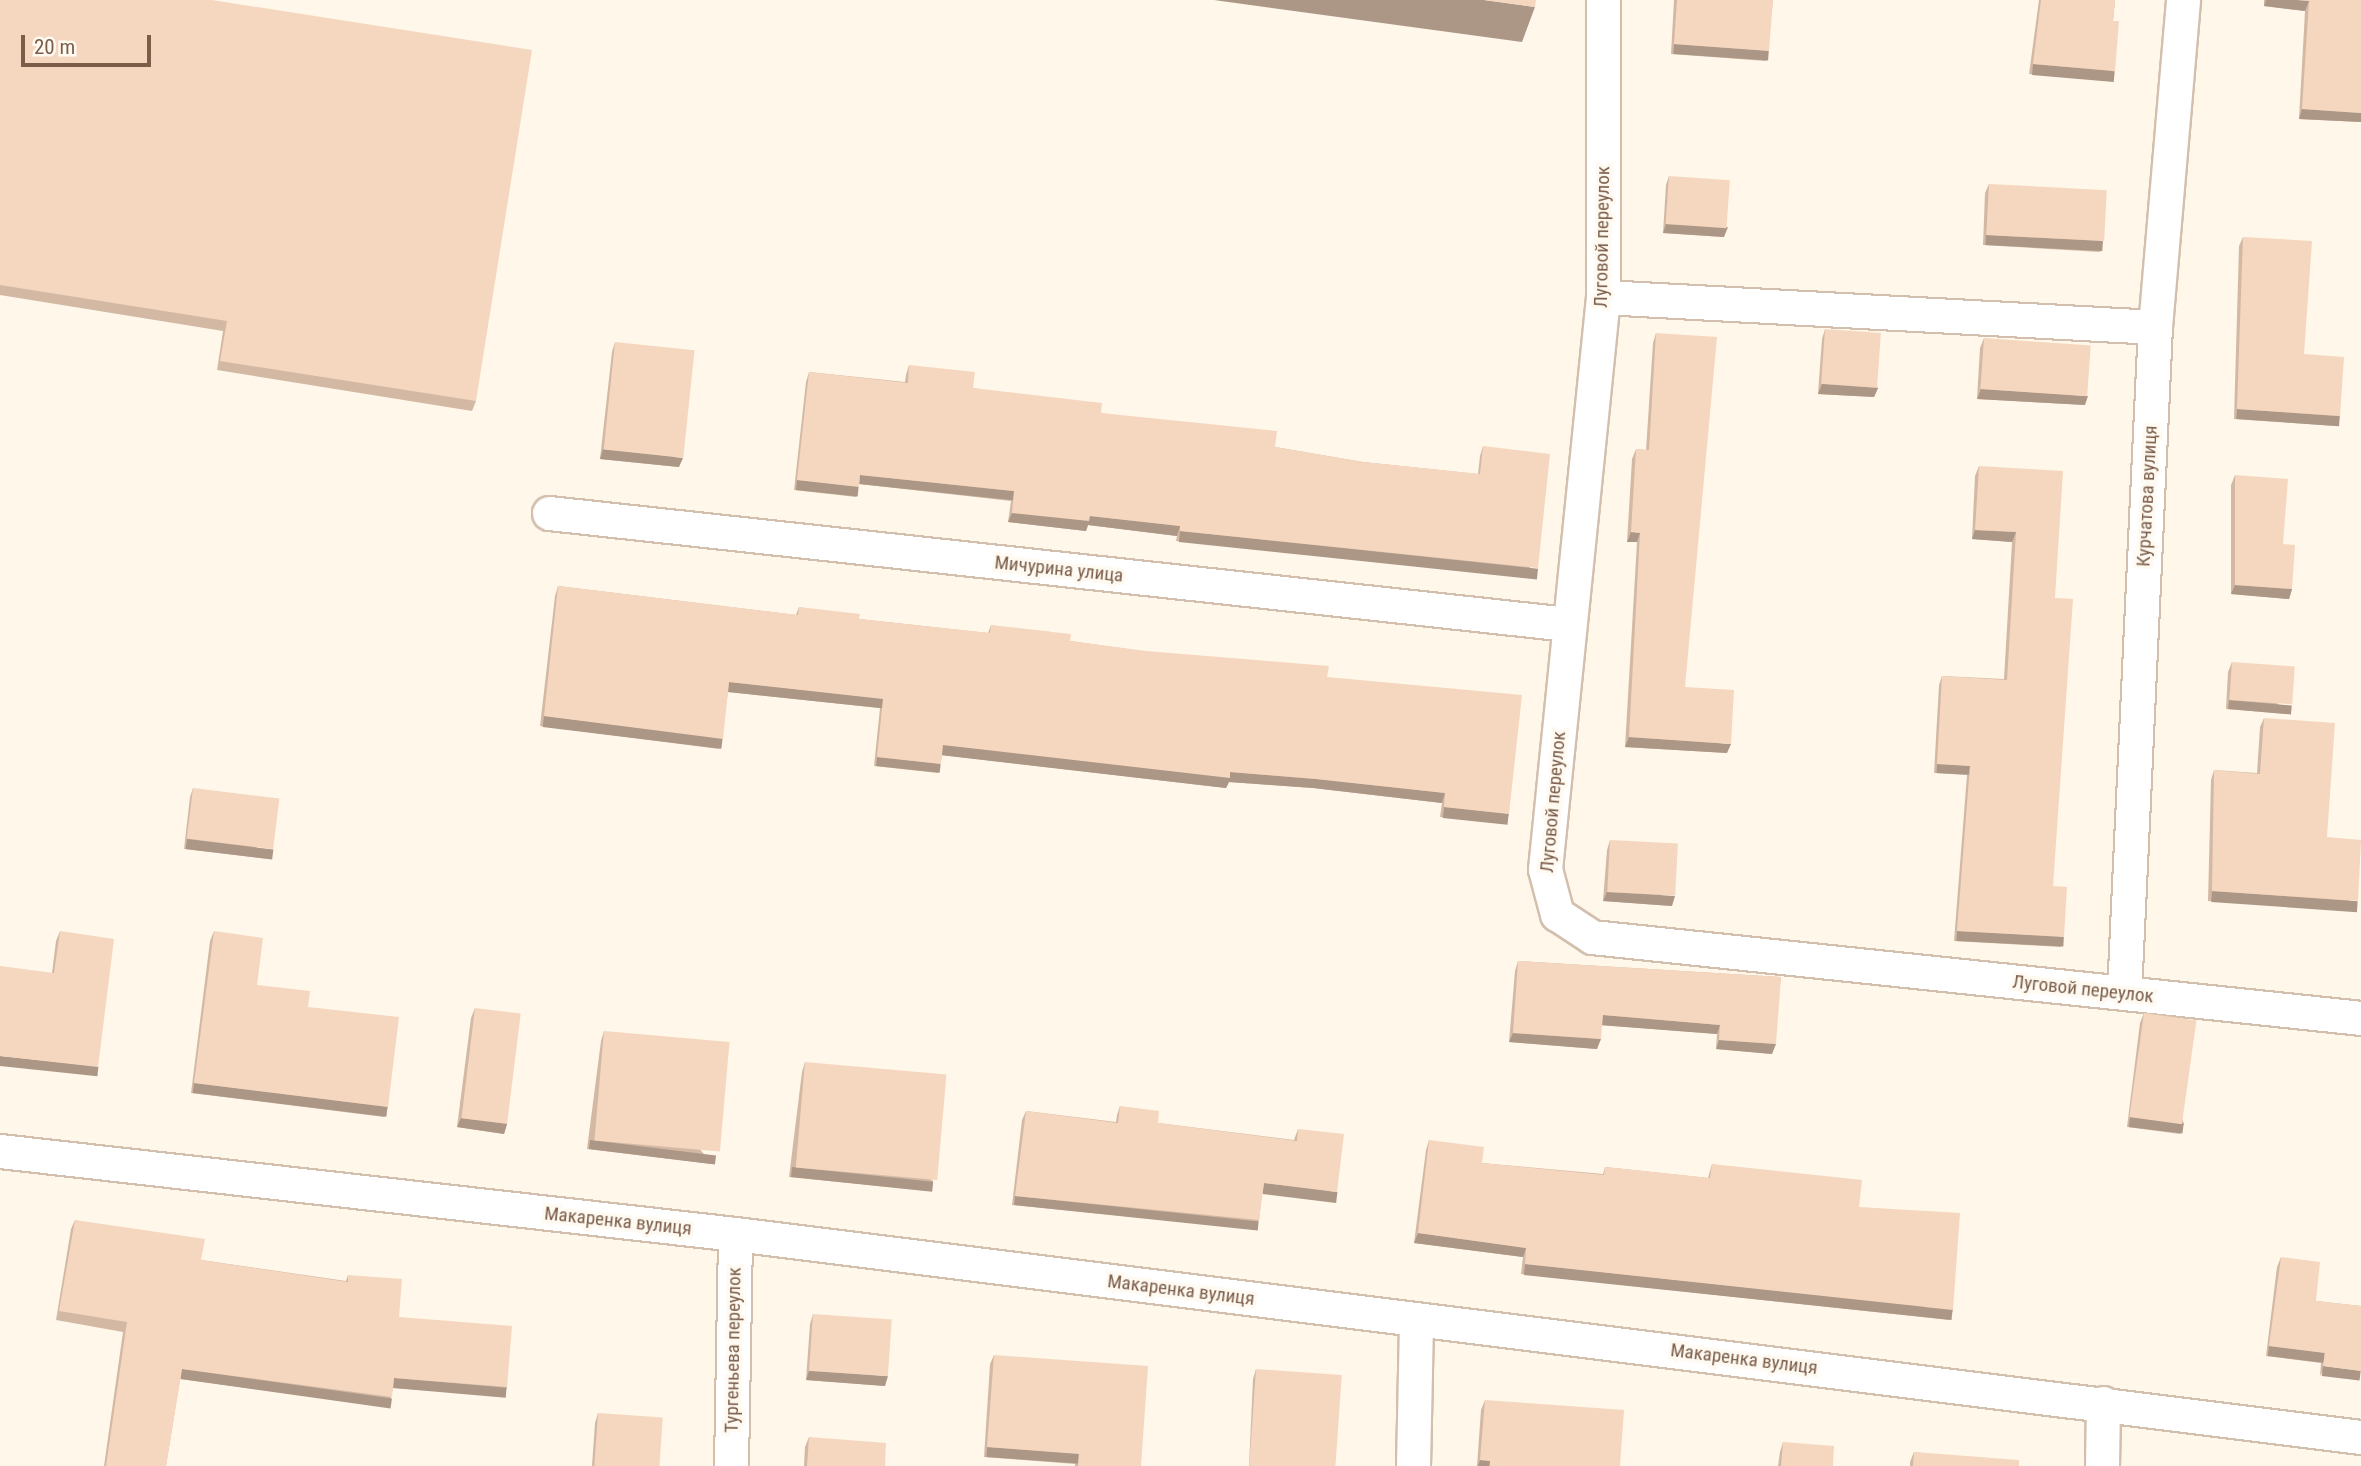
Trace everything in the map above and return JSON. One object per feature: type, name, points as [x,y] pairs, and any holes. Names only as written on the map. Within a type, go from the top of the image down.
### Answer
[{"type":"street","name":"Луговой переулок","points":[[1603,0],[1603,298],[1545,869],[1557,914],[1572,928],[1592,937],[2361,1018]]},
{"type":"street","name":"Курчатова вулиця","points":[[2124,993],[2155,327],[2183,0]]},
{"type":"street","points":[[1603,298],[2155,327]]},
{"type":"street","name":"Мичурина улица","points":[[549,513],[1568,624]]},
{"type":"street","name":"Макаренка вулиця","points":[[0,1151],[735,1234],[2361,1437]]},
{"type":"street","name":"Тургеньева переулок","points":[[730,1466],[735,1234]]},
{"type":"street","points":[[1413,1466],[1416,1319]]},
{"type":"street","points":[[2102,1466],[2103,1403]]},
{"type":"building","points":[[0,0],[212,0],[532,50],[476,401],[220,361],[227,321],[0,285]]},
{"type":"building","points":[[1484,0],[1536,0],[1535,7]]},
{"type":"building","points":[[1677,0],[1773,0],[1769,51],[1674,44]]},
{"type":"building","points":[[2041,0],[2115,0],[2113,21],[2119,21],[2115,71],[2033,64]]},
{"type":"building","points":[[2297,0],[2361,0],[2361,113],[2302,109],[2309,1]]},
{"type":"building","points":[[1669,176],[1730,180],[1727,228],[1666,224]]},
{"type":"building","points":[[1989,184],[2107,190],[2104,241],[1986,235]]},
{"type":"building","points":[[2243,237],[2312,241],[2304,354],[2344,357],[2340,416],[2237,409]]},
{"type":"building","points":[[1825,329],[1881,333],[1877,388],[1821,384]]},
{"type":"building","points":[[1656,333],[1717,337],[1685,687],[1734,690],[1731,744],[1629,737],[1640,533],[1631,532],[1636,449],[1649,450]]},
{"type":"building","points":[[1984,338],[2091,345],[2087,396],[1980,389]]},
{"type":"building","points":[[615,342],[695,350],[683,458],[604,449]]},
{"type":"building","points":[[909,365],[975,372],[973,388],[1102,403],[1101,413],[1277,431],[1275,447],[1363,462],[1480,474],[1483,446],[1550,454],[1538,568],[1180,531],[1180,526],[1090,516],[1089,521],[1012,513],[1014,491],[860,475],[859,487],[797,480],[809,372],[908,383]]},
{"type":"building","points":[[1979,466],[2063,471],[2055,598],[2073,599],[2053,886],[2067,887],[2064,937],[1957,931],[1970,766],[1937,764],[1942,676],[2007,680],[2016,532],[1975,530]]},
{"type":"building","points":[[2235,475],[2288,479],[2283,544],[2295,545],[2292,589],[2235,585]]},
{"type":"building","points":[[558,586],[798,615],[799,607],[860,614],[859,619],[990,633],[991,625],[1071,634],[1070,641],[1146,651],[1329,666],[1327,677],[1522,695],[1509,814],[1444,807],[1445,793],[1230,772],[1230,778],[943,745],[941,764],[877,757],[883,699],[729,682],[723,739],[544,716]]},
{"type":"building","points":[[2232,662],[2295,666],[2292,704],[2229,700]]},
{"type":"building","points":[[2264,718],[2335,723],[2327,837],[2361,840],[2358,901],[2212,891],[2214,770],[2260,774]]},
{"type":"building","points":[[193,788],[279,799],[273,849],[187,839]]},
{"type":"building","points":[[1610,840],[1678,844],[1675,895],[1607,892]]},
{"type":"building","points":[[60,931],[114,939],[98,1067],[0,1056],[0,966],[54,973]]},
{"type":"building","points":[[214,931],[263,938],[257,985],[310,991],[308,1007],[399,1017],[388,1107],[194,1083]]},
{"type":"building","points":[[1518,961],[1781,977],[1776,1044],[1719,1040],[1720,1025],[1603,1015],[1601,1039],[1513,1033]]},
{"type":"building","points":[[475,1008],[521,1014],[507,1124],[461,1118]]},
{"type":"building","points":[[2144,1013],[2196,1020],[2182,1124],[2129,1117]]},
{"type":"building","points":[[604,1031],[730,1042],[720,1152],[594,1141]]},
{"type":"building","points":[[805,1062],[946,1074],[937,1180],[796,1168]]},
{"type":"building","points":[[1120,1106],[1159,1111],[1158,1123],[1297,1141],[1298,1129],[1344,1134],[1337,1192],[1264,1183],[1259,1220],[1015,1196],[1026,1111],[1118,1123]]},
{"type":"building","points":[[1429,1140],[1484,1147],[1482,1163],[1604,1175],[1605,1167],[1710,1178],[1712,1164],[1862,1180],[1859,1207],[1960,1213],[1953,1310],[1525,1264],[1526,1248],[1418,1233]]},
{"type":"building","points":[[75,1220],[205,1239],[201,1260],[348,1282],[348,1275],[402,1279],[399,1317],[512,1326],[507,1387],[394,1378],[392,1397],[182,1369],[166,1466],[106,1466],[127,1322],[59,1311]]},
{"type":"building","points":[[2281,1257],[2320,1262],[2316,1301],[2361,1306],[2361,1371],[2323,1366],[2325,1353],[2269,1346]]},
{"type":"building","points":[[813,1314],[892,1320],[888,1376],[809,1371]]},
{"type":"building","points":[[994,1355],[1148,1366],[1141,1466],[1078,1466],[1079,1454],[987,1447]]},
{"type":"building","points":[[1256,1369],[1342,1375],[1335,1466],[1249,1466]]},
{"type":"building","points":[[1485,1400],[1624,1410],[1620,1466],[1490,1466],[1490,1461],[1480,1460]]},
{"type":"building","points":[[598,1413],[663,1418],[659,1466],[594,1466]]},
{"type":"building","points":[[809,1437],[886,1443],[885,1466],[807,1466]]},
{"type":"building","points":[[1783,1442],[1834,1446],[1833,1466],[1781,1466]]},
{"type":"building","points":[[1914,1452],[2019,1460],[2019,1466],[1913,1466]]}]
